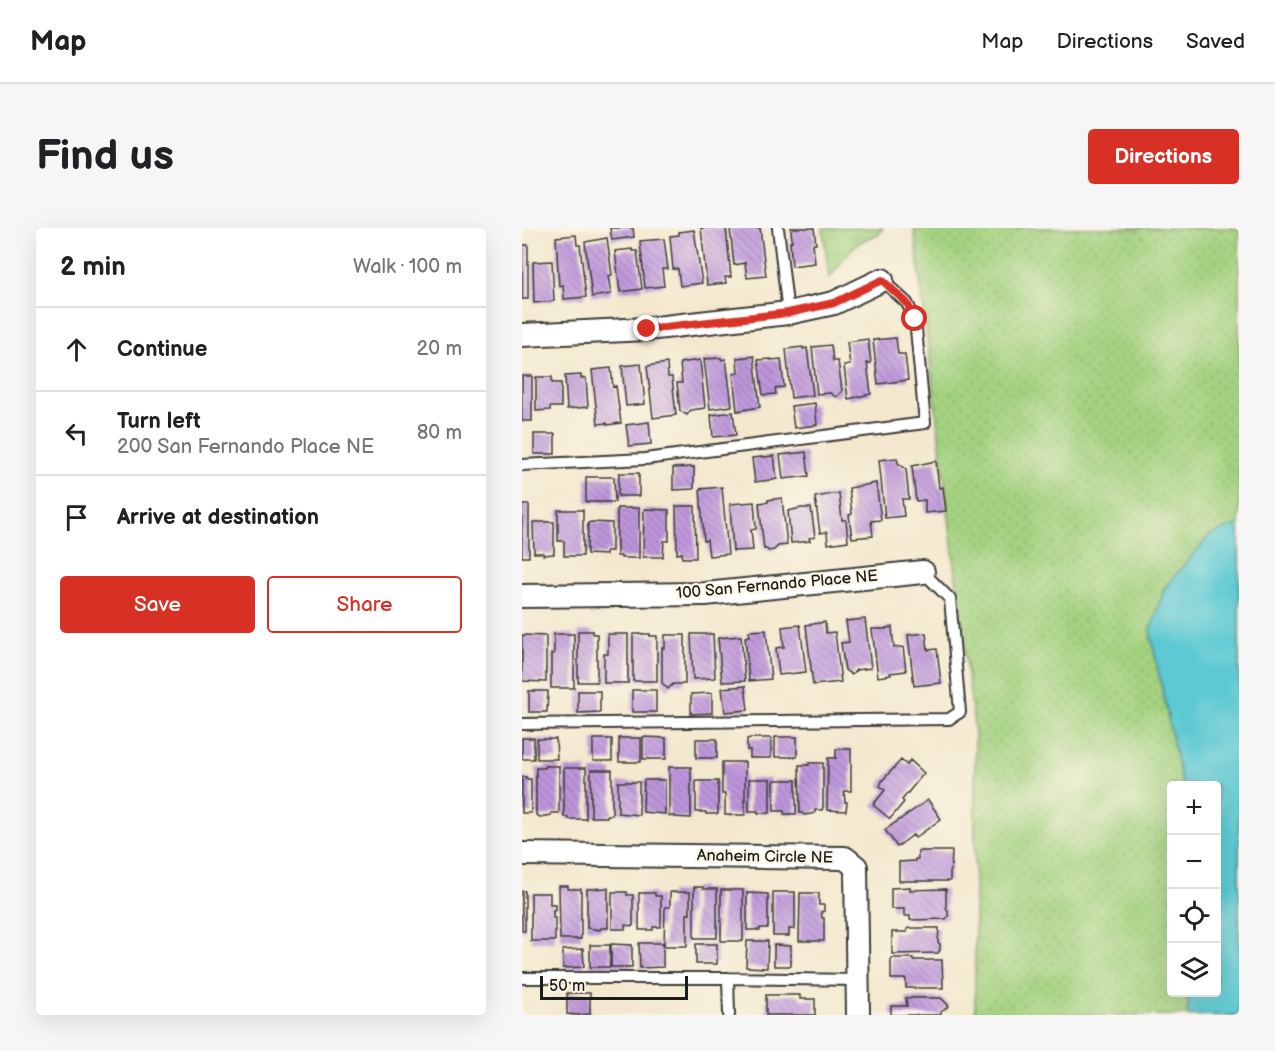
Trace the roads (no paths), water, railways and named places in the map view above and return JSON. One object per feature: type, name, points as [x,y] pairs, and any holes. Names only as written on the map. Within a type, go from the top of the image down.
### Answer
[{"type":"street","points":[[522,335],[647,329],[788,313],[834,303],[882,280]]},
{"type":"street","name":"100 San Fernando Place NE","points":[[522,596],[705,594],[923,572]]},
{"type":"street","name":"Anaheim Circle NE","points":[[522,854],[845,858],[856,867],[858,1015]]},
{"type":"lane","points":[[778,228],[788,313]]},
{"type":"lane","points":[[522,465],[645,459],[926,423],[915,319],[907,303],[882,280]]},
{"type":"lane","points":[[522,724],[949,720],[960,712],[950,599],[923,572]]},
{"type":"lane","points":[[522,978],[858,980]]},
{"type":"lane","points":[[728,978],[729,1015]]},
{"type":"water","points":[[1239,524],[1239,1015],[1188,1015],[1188,997],[1221,997],[1221,781],[1181,781],[1150,631],[1165,587],[1210,535]]}]
